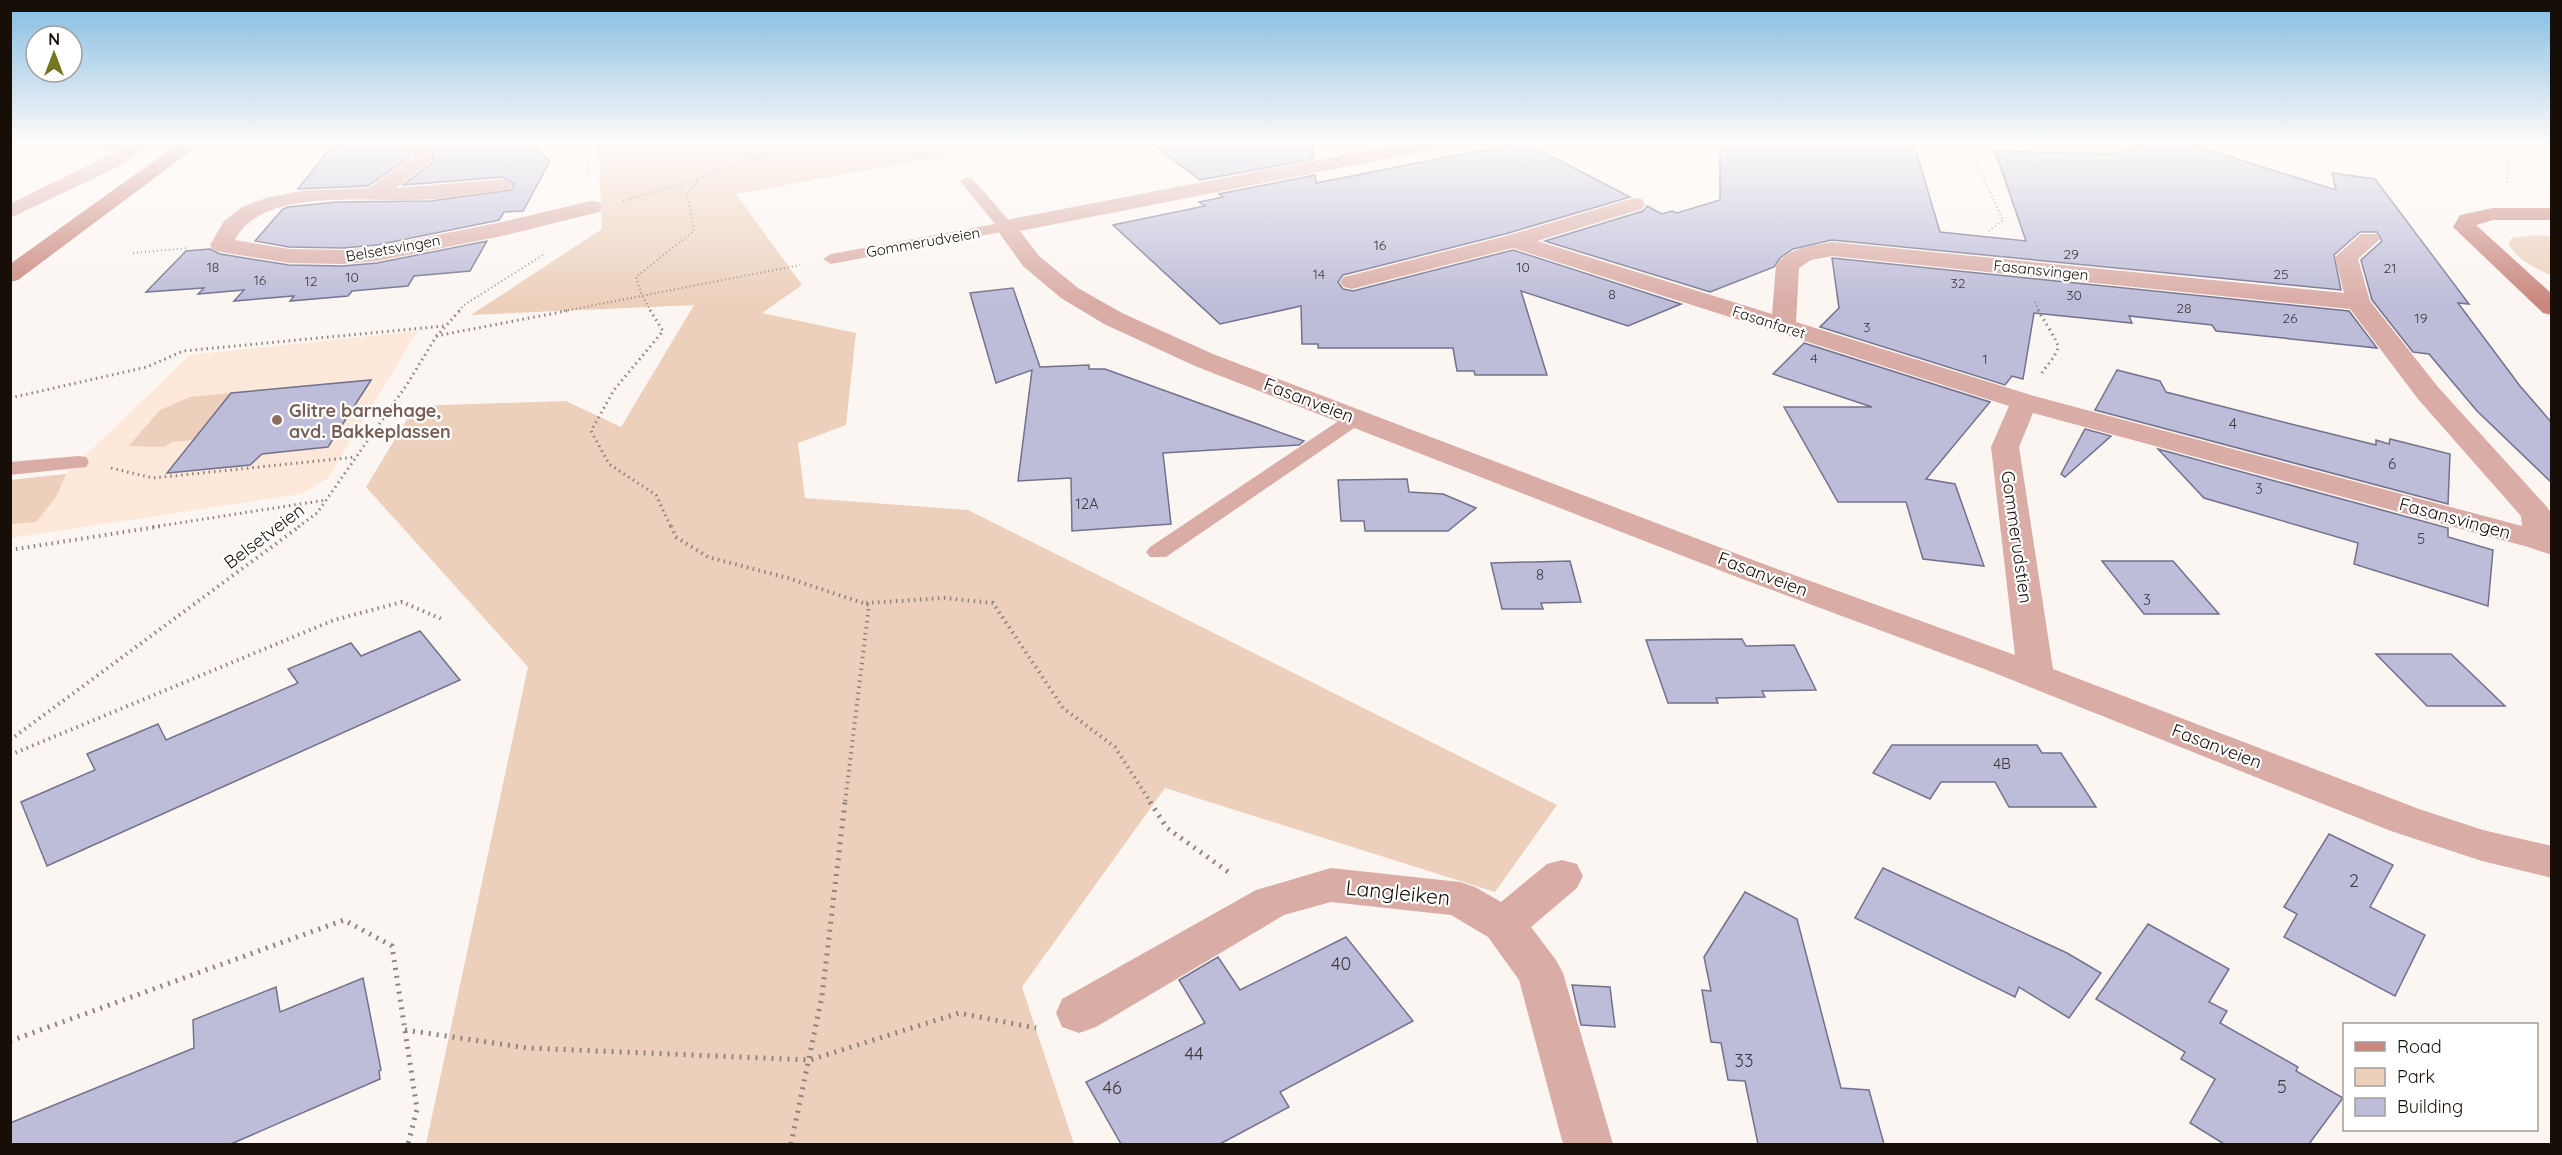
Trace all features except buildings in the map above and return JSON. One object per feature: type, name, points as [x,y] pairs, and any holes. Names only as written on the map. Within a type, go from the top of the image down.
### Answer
[{"type":"street","points":[[32,195],[43,198]]},
{"type":"street","points":[[10,212],[49,195]]},
{"type":"street","points":[[16,268],[118,195]]},
{"type":"street","points":[[221,245],[224,234],[246,213],[266,205],[294,198],[356,195]]},
{"type":"street","name":"Gommerudveien","points":[[1006,228],[1173,195]]},
{"type":"street","points":[[1352,282],[1515,241],[1634,204]]},
{"type":"street","name":"Belsetsvingen","points":[[221,245],[289,256],[354,256],[502,229],[591,207]]},
{"type":"street","points":[[2552,214],[2493,214],[2468,220],[2464,227],[2479,237],[2552,308]]},
{"type":"street","name":"Fasanveien","points":[[1006,228],[1030,260],[1061,286],[1129,328],[1749,570],[2036,676],[2405,820],[2482,845],[2552,862]]},
{"type":"street","points":[[2479,237],[2510,228],[2552,231]]},
{"type":"street","name":"Fasansvingen","points":[[2369,239],[2346,256],[2358,302],[2428,393],[2536,514],[2545,543]]},
{"type":"street","name":"Fasanfaret","points":[[1515,241],[2024,402]]},
{"type":"street","name":"Fasansvingen","points":[[1784,326],[1788,265],[1804,254],[1832,249],[2358,302]]},
{"type":"street","name":"Fasansvingen","points":[[2024,402],[2545,543]]},
{"type":"street","name":"Gommerudstien","points":[[2024,402],[2005,447],[2036,676]]},
{"type":"street","points":[[1504,925],[1562,876]]},
{"type":"street","name":"Langleiken","points":[[1079,1013],[1271,902],[1331,885],[1460,899],[1504,925],[1540,973],[1581,1141]]},
{"type":"lane","points":[[979,195],[1006,228]]},
{"type":"lane","name":"Gommerudveien","points":[[831,259],[1006,228]]},
{"type":"lane","points":[[1158,552],[1356,418]]},
{"type":"lane","points":[[10,469],[78,462]]},
{"type":"path","points":[[590,195],[591,207],[646,195]]},
{"type":"path","points":[[687,195],[694,231],[636,277],[642,296],[663,331],[614,390],[591,430],[609,464],[656,495],[676,537],[708,557],[788,578],[870,605],[822,996],[791,1144]]},
{"type":"path","points":[[1992,195],[2003,220]]},
{"type":"path","name":"Belsetveien","points":[[10,740],[317,513],[445,326],[464,305],[577,231],[591,207]]},
{"type":"path","points":[[133,253],[221,245]]},
{"type":"path","points":[[436,337],[831,259]]},
{"type":"path","points":[[2021,268],[2040,316],[2057,340],[2058,348],[2024,402]]},
{"type":"path","points":[[10,398],[147,367],[183,351],[445,326]]},
{"type":"path","points":[[78,462],[153,477],[357,457]]},
{"type":"path","points":[[10,550],[327,500]]},
{"type":"path","points":[[863,603],[945,598],[993,603],[1063,708],[1115,747],[1167,828],[1271,902]]},
{"type":"path","points":[[10,755],[334,620],[402,602],[444,620]]},
{"type":"path","points":[[10,1041],[344,920],[392,946],[417,1109],[408,1144]]},
{"type":"path","points":[[405,1030],[528,1048],[810,1060],[959,1013],[1035,1029],[1079,1013]]},
{"type":"shaded area","points":[[418,331],[328,478],[301,494],[11,538],[10,480],[66,474],[190,355]]},
{"type":"green space","points":[[600,195],[737,195],[802,285],[762,313],[856,333],[846,425],[798,443],[805,498],[968,510],[1557,805],[1495,892],[1165,788],[1022,987],[1074,1144],[426,1144],[528,667],[366,487],[415,406],[566,401],[621,427],[694,305],[471,315],[602,229]]},
{"type":"green space","points":[[2537,235],[2551,237],[2551,275],[2527,263],[2508,244],[2512,238]]},
{"type":"green space","points":[[231,393],[194,440],[172,442],[164,447],[129,446],[160,410],[190,397]]},
{"type":"green space","points":[[66,474],[56,497],[36,522],[11,524],[11,480]]},
{"type":"place","name":"Glitre barnehage, avd. Bakkeplassen","points":[[277,420]]}]
